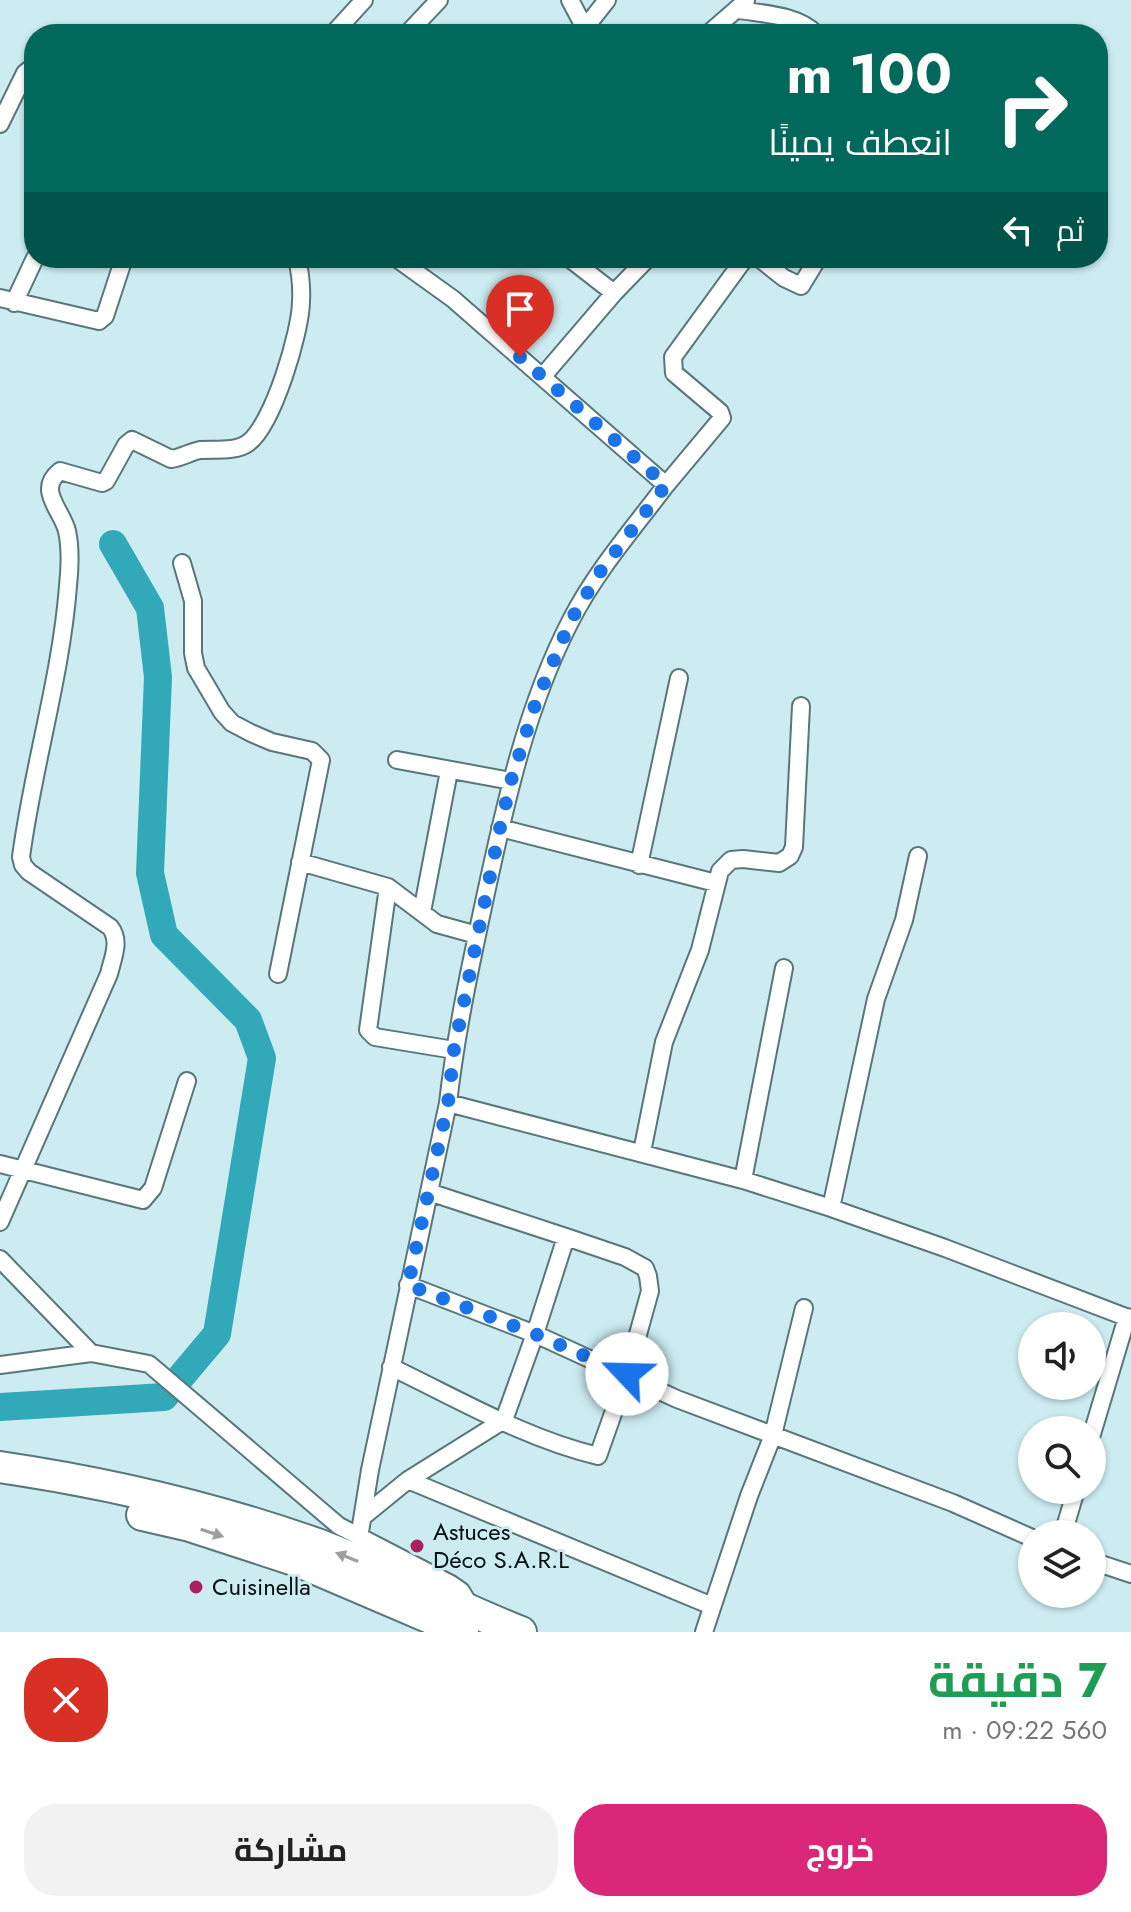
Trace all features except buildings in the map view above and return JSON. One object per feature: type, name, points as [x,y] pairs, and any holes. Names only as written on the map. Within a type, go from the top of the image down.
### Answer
[{"type":"highway","points":[[0,1467],[59,1476],[197,1506],[320,1545],[464,1611],[521,1632]]},
{"type":"highway","points":[[0,1484],[190,1526],[297,1561],[418,1620],[464,1611]]},
{"type":"street","points":[[342,24],[364,0]]},
{"type":"street","points":[[416,24],[439,0]]},
{"type":"street","points":[[570,0],[582,24]]},
{"type":"street","points":[[591,24],[607,0]]},
{"type":"street","points":[[720,24],[743,5],[802,24]]},
{"type":"street","points":[[0,124],[24,75]]},
{"type":"street","points":[[28,268],[7,300],[70,316],[102,319],[120,268]]},
{"type":"street","points":[[0,1222],[109,974],[117,943],[110,927],[29,872],[21,857],[68,597],[71,557],[68,534],[50,499],[49,488],[60,471],[102,483],[106,481],[132,440],[171,459],[196,451],[241,447],[250,442],[278,393],[297,335],[301,302],[298,268]]},
{"type":"street","points":[[410,268],[453,299],[666,485]]},
{"type":"street","points":[[582,268],[614,293]]},
{"type":"street","points":[[543,376],[638,268]]},
{"type":"street","points":[[359,1538],[391,1367],[448,1103],[454,1050],[477,935],[511,781],[536,702],[571,620],[600,572],[722,418],[720,412],[674,373],[673,357],[735,268]]},
{"type":"street","points":[[772,268],[801,286],[812,268]]},
{"type":"street","points":[[182,563],[193,601],[196,668],[222,712],[232,723],[251,733],[272,742],[312,751],[321,760],[278,974]]},
{"type":"street","points":[[639,865],[679,678]]},
{"type":"street","points":[[642,1152],[664,1042],[700,950],[720,871],[731,860],[779,863],[790,856],[794,847],[801,706]]},
{"type":"street","points":[[397,760],[511,781]]},
{"type":"street","points":[[422,912],[449,771]]},
{"type":"street","points":[[500,828],[716,883]]},
{"type":"street","points":[[831,1208],[876,999],[904,920],[918,856]]},
{"type":"street","points":[[300,862],[388,887],[437,924],[477,935]]},
{"type":"street","points":[[388,887],[368,1030],[375,1037],[454,1050]]},
{"type":"street","points":[[743,1180],[784,968]]},
{"type":"street","points":[[0,1164],[143,1200],[153,1188],[187,1081]]},
{"type":"street","points":[[448,1103],[743,1180],[945,1248],[1129,1318],[1098,1416]]},
{"type":"street","points":[[391,1367],[571,1449],[598,1456],[627,1374],[650,1291],[645,1268],[625,1257],[429,1192]]},
{"type":"street","points":[[365,1515],[408,1480],[504,1420],[566,1237]]},
{"type":"street","points":[[0,1259],[91,1353]]},
{"type":"street","points":[[408,1285],[535,1334],[677,1399],[940,1497],[1018,1532]]},
{"type":"street","points":[[704,1632],[749,1496],[773,1436],[804,1308]]},
{"type":"street","points":[[0,1365],[91,1353],[149,1364],[339,1526],[451,1584],[464,1611]]},
{"type":"street","points":[[408,1480],[712,1606]]},
{"type":"street","points":[[1106,1566],[1131,1574]]},
{"type":"waterway","points":[[0,1407],[164,1397],[217,1334],[262,1058],[248,1020],[164,935],[150,873],[158,677],[150,608],[113,544]]},
{"type":"place","name":"Astuces Déco S.A.R.L","points":[[417,1546]]},
{"type":"place","name":"Cuisinella","points":[[196,1587]]},
{"type":"route","points":[[520,357],[666,485],[600,572],[571,620],[536,702],[500,828],[454,1050],[448,1103],[408,1285],[535,1334],[627,1374]]}]
